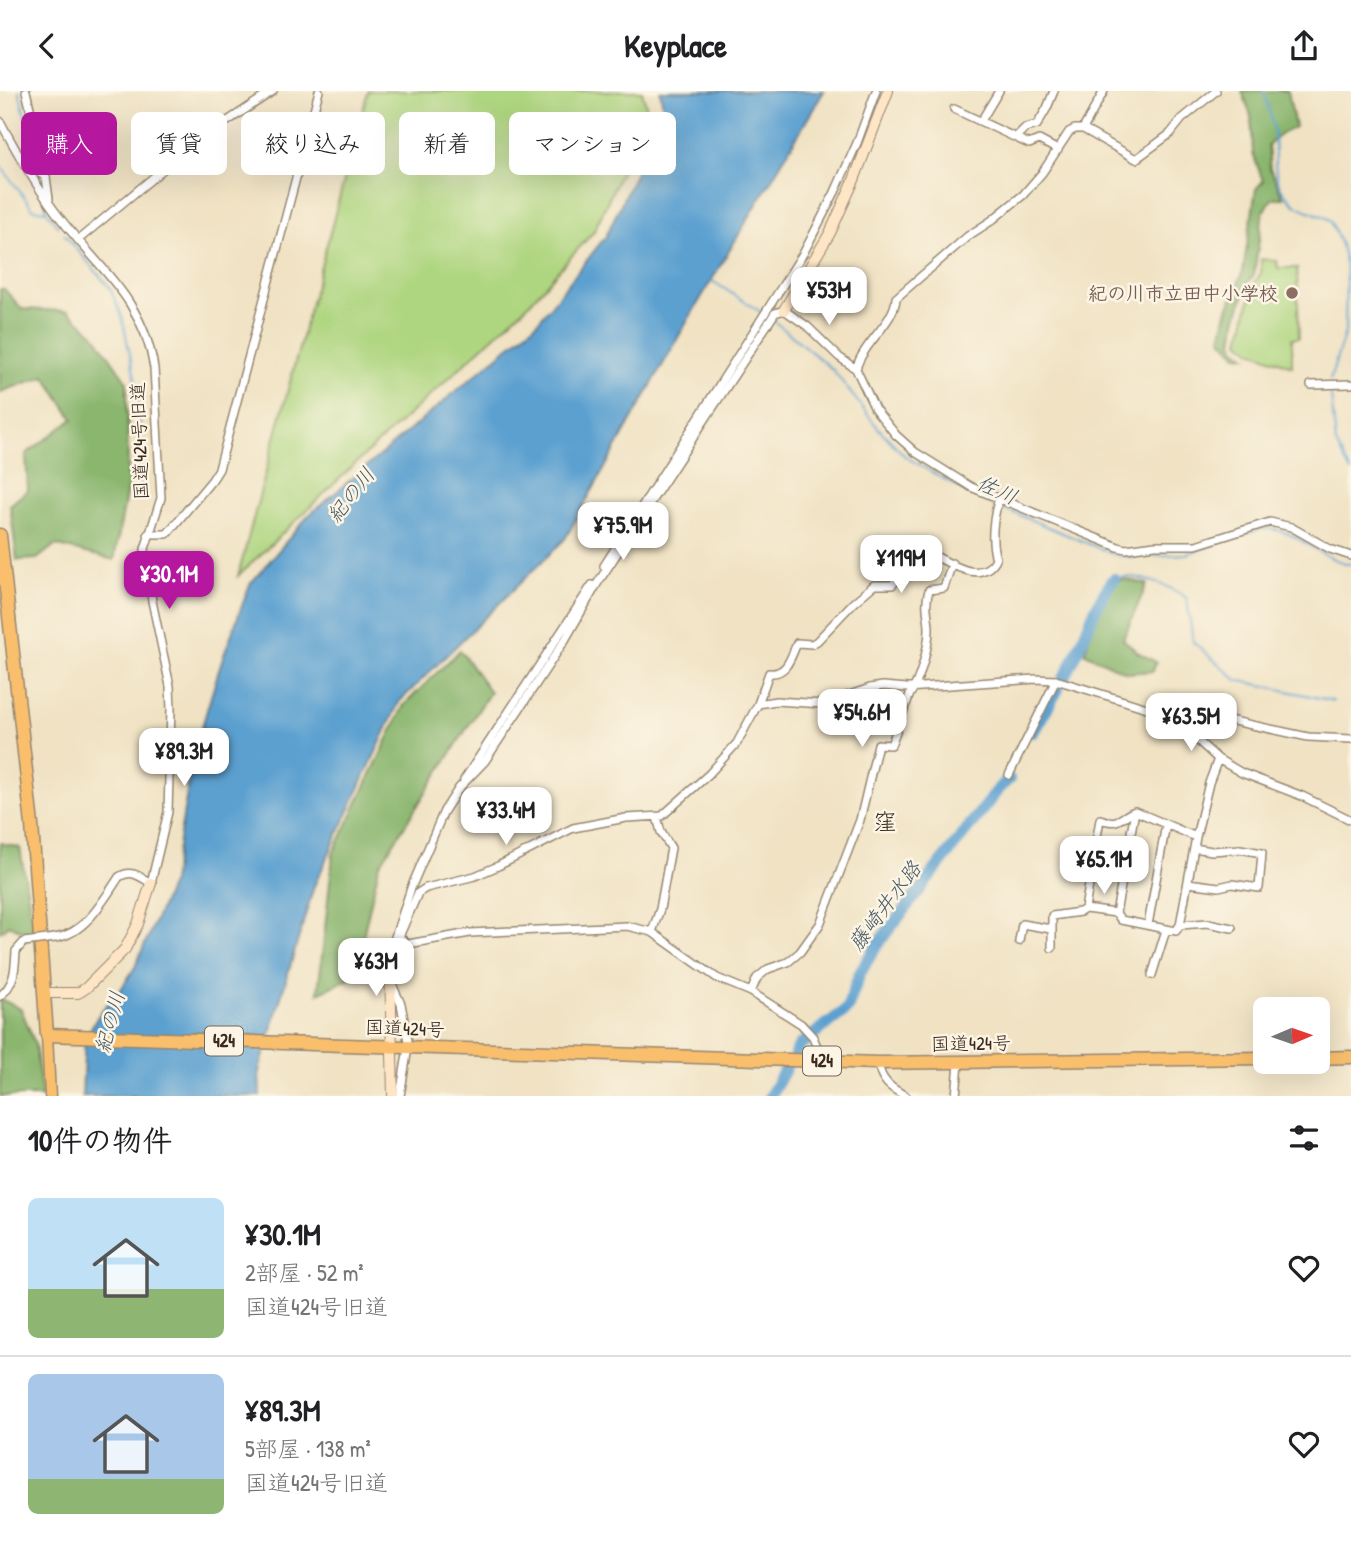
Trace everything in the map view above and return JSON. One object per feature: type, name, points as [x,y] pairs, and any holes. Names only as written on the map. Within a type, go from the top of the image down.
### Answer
[{"type":"highway","points":[[0,535],[7,649],[32,825],[47,1035]]},
{"type":"highway","name":"国道424号","points":[[47,1035],[823,1062],[959,1063],[1253,1058]]},
{"type":"highway","points":[[1330,1058],[1351,1057]]},
{"type":"main road","points":[[47,1035],[50,1096]]},
{"type":"street","points":[[26,91],[30,112]]},
{"type":"street","points":[[78,240],[196,142],[273,91]]},
{"type":"street","points":[[148,534],[167,534],[219,469],[319,91]]},
{"type":"street","points":[[776,311],[835,192],[876,91]]},
{"type":"street","points":[[401,1095],[385,1046],[392,952],[411,888],[444,811],[459,788],[485,761],[565,640],[597,584],[765,322],[776,311],[830,233],[855,180],[888,91]]},
{"type":"street","points":[[981,121],[999,91]]},
{"type":"street","points":[[1017,136],[1026,128],[1037,125],[1054,91]]},
{"type":"street","points":[[1083,129],[1104,91]]},
{"type":"street","points":[[856,369],[859,355],[895,308],[896,297],[968,236],[1023,195],[1058,151],[1069,132],[1083,129],[1136,159],[1170,134],[1182,119],[1216,91]]},
{"type":"street","points":[[954,109],[1017,136],[1029,144],[1039,140],[1058,151]]},
{"type":"street","name":"国道424号旧道","points":[[0,121],[21,159]]},
{"type":"street","name":"国道424号旧道","points":[[32,175],[78,240],[122,290],[137,313],[151,349],[162,498],[145,549],[170,686],[171,709],[168,812],[151,883],[133,935],[120,954],[78,993],[44,993]]},
{"type":"street","points":[[42,175],[48,201]]},
{"type":"street","points":[[776,311],[807,326],[839,357],[856,369],[875,409],[896,435],[915,452],[971,487],[999,500],[1118,547],[1196,545],[1270,522],[1291,527],[1330,549],[1351,556]]},
{"type":"street","points":[[1311,385],[1351,384]]},
{"type":"street","points":[[392,952],[418,893],[426,888],[474,876],[573,828],[626,818],[662,816],[684,798],[737,744],[758,704],[769,673],[778,674],[783,670],[797,643],[812,644],[817,641],[874,585],[892,585],[922,553],[927,552],[971,573],[984,571],[994,562],[996,558],[992,545],[995,511],[999,500]]},
{"type":"street","points":[[751,992],[757,978],[768,969],[788,963],[800,952],[820,923],[860,820],[878,744],[891,745],[915,687],[930,625],[926,613],[927,594],[929,590],[944,588],[951,563]]},
{"type":"street","points":[[758,704],[776,701],[823,703],[870,688],[1056,680],[1147,708],[1182,726],[1218,759],[1242,773],[1303,796],[1351,821]]},
{"type":"street","points":[[1009,775],[1056,680]]},
{"type":"street","points":[[1182,726],[1214,727],[1219,718],[1308,737],[1351,739]]},
{"type":"street","points":[[1135,811],[1116,913],[1121,920],[1176,931],[1180,925],[1196,837],[1218,759]]},
{"type":"street","points":[[1135,811],[1196,837]]},
{"type":"street","points":[[1085,909],[1100,819],[1120,821],[1135,811]]},
{"type":"street","points":[[652,932],[660,909],[671,848],[661,832],[657,817]]},
{"type":"street","points":[[1148,925],[1166,824]]},
{"type":"street","points":[[1188,883],[1259,888],[1261,878],[1262,853],[1240,849],[1212,851],[1194,848]]},
{"type":"street","points":[[0,996],[9,989],[15,973],[16,951],[24,943],[74,933],[83,926],[119,877],[125,873],[133,873],[151,883]]},
{"type":"street","points":[[1052,948],[1052,916],[1085,909],[1116,913]]},
{"type":"street","points":[[1180,925],[1208,923],[1232,928]]},
{"type":"street","points":[[1018,941],[1022,925],[1051,929]]},
{"type":"street","points":[[399,937],[408,944],[483,932],[627,926],[652,932],[717,978],[751,992],[801,1024],[812,1035],[823,1062]]},
{"type":"street","points":[[1152,975],[1166,930]]},
{"type":"street","points":[[391,982],[401,1004],[408,1041]]},
{"type":"street","points":[[401,1095],[407,1054]]},
{"type":"street","points":[[878,1063],[880,1075],[885,1082],[906,1096]]},
{"type":"street","points":[[956,1096],[959,1063]]},
{"type":"green space","points":[[368,91],[642,91],[648,112],[509,112],[509,175],[620,175],[594,231],[527,306],[238,576],[345,175],[385,175],[385,112],[362,112]]},
{"type":"green space","points":[[1242,91],[1288,91],[1295,127],[1268,145],[1270,169],[1284,198],[1273,198],[1263,212],[1254,275],[1247,284],[1236,321],[1233,342],[1235,348],[1246,356],[1237,355],[1221,338],[1227,312],[1243,271],[1256,189],[1263,181],[1253,154],[1251,116]]},
{"type":"green space","points":[[1261,259],[1277,261],[1278,268],[1297,268],[1299,338],[1292,338],[1292,366],[1252,351],[1240,341],[1253,286],[1261,273]]},
{"type":"green space","points":[[0,289],[4,289],[22,309],[68,311],[94,334],[127,382],[128,484],[114,560],[55,545],[37,559],[17,560],[10,505],[28,490],[26,454],[73,419],[45,376],[0,392]]},
{"type":"green space","points":[[1122,579],[1147,584],[1123,639],[1137,652],[1156,662],[1153,671],[1127,673],[1085,653],[1093,622],[1102,602],[1107,593]]},
{"type":"green space","points":[[460,650],[490,692],[379,866],[354,976],[318,993],[333,854],[404,705]]},
{"type":"green space","points":[[0,843],[20,848],[35,937],[9,925],[0,932]]},
{"type":"green space","points":[[0,999],[21,1009],[35,1044],[42,1096],[0,1096]]},
{"type":"water","name":"紀の川","points":[[660,91],[824,91],[685,325],[565,539],[399,702],[314,886],[259,1071],[260,1096],[82,1096],[85,1038],[101,1011],[118,994],[135,967],[172,882],[193,757],[221,663],[250,584],[309,515],[537,323],[606,236],[635,175],[676,175],[676,112],[664,112]]},
{"type":"waterway","points":[[19,91],[24,112]]},
{"type":"waterway","points":[[1264,91],[1273,128],[1275,169],[1280,187],[1295,204],[1330,220],[1341,245],[1346,266],[1345,332],[1330,380]]},
{"type":"waterway","points":[[0,165],[33,209],[45,211]]},
{"type":"waterway","points":[[40,177],[43,188]]},
{"type":"waterway","points":[[45,201],[46,210],[58,227]]},
{"type":"waterway","points":[[64,234],[110,288],[122,317],[135,378],[139,413],[141,492]]},
{"type":"waterway","name":"佐川","points":[[709,279],[761,312]]},
{"type":"waterway","name":"佐川","points":[[774,321],[833,370],[878,428],[906,457],[969,494],[995,505]]},
{"type":"waterway","points":[[1330,386],[1336,444],[1351,472]]},
{"type":"waterway","name":"佐川","points":[[1000,507],[1113,554],[1131,557],[1186,554],[1261,529],[1274,529],[1328,556],[1351,564]]},
{"type":"waterway","points":[[1114,579],[1131,577],[1152,581],[1181,594],[1187,599],[1193,642],[1237,680],[1333,701]]},
{"type":"waterway","name":"藤崎井水路","points":[[1063,679],[1099,603],[1114,579]]},
{"type":"waterway","name":"藤崎井水路","points":[[1033,732],[1058,689]]},
{"type":"waterway","name":"藤崎井水路","points":[[795,1054],[800,1045],[847,1009],[860,973],[876,946],[1009,779]]},
{"type":"waterway","name":"藤崎井水路","points":[[770,1096],[786,1068]]},
{"type":"place","name":"紀の川市立田中小学校","points":[[1292,293]]},
{"type":"district","name":"窪","points":[[885,822]]}]
